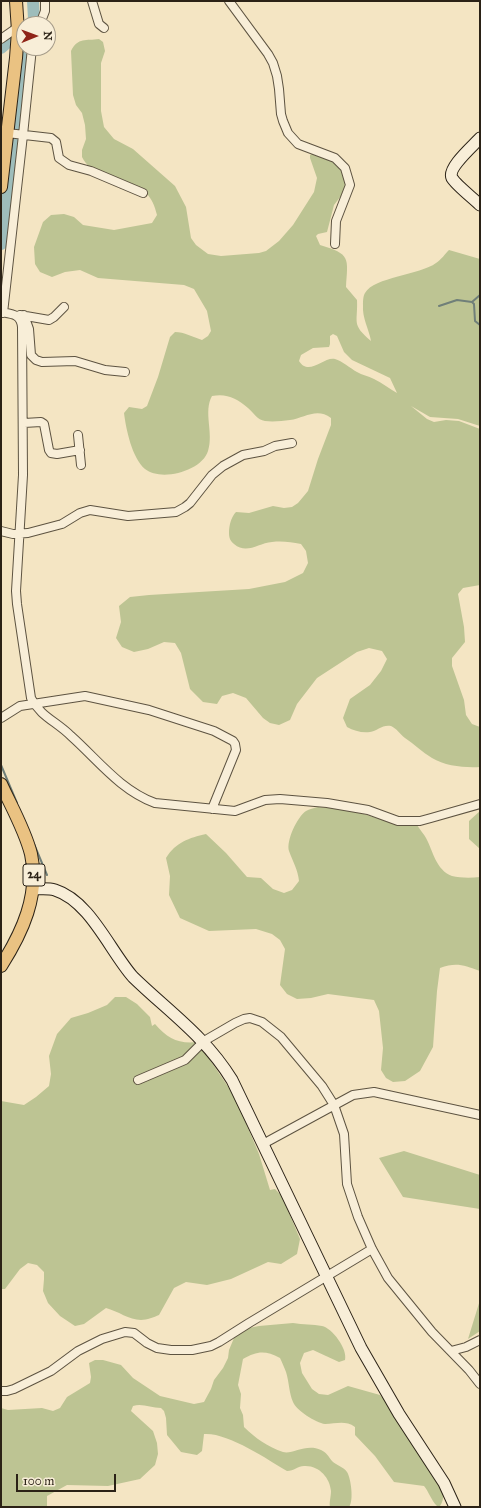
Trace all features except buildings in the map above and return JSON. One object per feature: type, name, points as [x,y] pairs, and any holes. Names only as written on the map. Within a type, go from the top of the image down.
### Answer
[{"type":"main road","points":[[16,1],[17,16]]},
{"type":"main road","points":[[1,187],[10,133],[16,56]]},
{"type":"main road","name":"24","points":[[1,784],[23,832],[31,854],[34,876],[29,910],[21,930],[1,966]]},
{"type":"street","points":[[43,16],[45,11],[45,1]]},
{"type":"street","points":[[92,1],[99,24],[104,28]]},
{"type":"street","points":[[229,1],[273,63],[279,89],[283,121],[288,133],[298,144],[335,158],[345,168],[350,185],[336,220],[335,244]]},
{"type":"street","points":[[1,39],[16,34]]},
{"type":"street","points":[[31,56],[2,313],[48,320],[54,317],[64,307]]},
{"type":"street","points":[[10,133],[51,138],[56,142],[60,160],[143,193]]},
{"type":"street","points":[[480,138],[453,167],[451,174],[454,180],[480,205]]},
{"type":"street","points":[[19,315],[29,329],[32,355],[36,360],[42,362],[75,361],[105,370],[125,372]]},
{"type":"street","points":[[19,315],[22,327],[24,423],[16,604],[31,698],[39,711],[70,735],[122,784],[143,799],[155,803],[235,811],[265,800],[280,799],[327,803],[368,810],[398,821],[431,818],[480,804]]},
{"type":"street","points":[[24,423],[41,422],[44,424],[49,450],[51,453],[57,454],[80,450]]},
{"type":"street","points":[[78,435],[82,465]]},
{"type":"street","points":[[1,531],[20,534],[62,524],[80,513],[90,510],[128,516],[176,512],[190,503],[212,475],[223,466],[243,455],[292,443]]},
{"type":"street","points":[[1,718],[20,706],[78,696],[93,697],[149,710],[214,731],[230,739],[235,744],[236,750],[212,809]]},
{"type":"street","points":[[33,889],[55,890],[78,903],[92,918],[125,968],[133,977],[204,1041],[224,1066],[264,1144],[372,1369],[399,1414],[444,1483],[455,1507]]},
{"type":"street","points":[[138,1080],[185,1060],[204,1041],[244,1019],[250,1018],[262,1022],[287,1043],[327,1093],[334,1105],[344,1134],[347,1184],[358,1216],[372,1249],[388,1278],[432,1332],[469,1370],[480,1384]]},
{"type":"street","points":[[264,1144],[353,1095],[374,1092],[480,1115]]},
{"type":"street","points":[[1,1391],[7,1392],[14,1389],[51,1371],[78,1351],[102,1340],[125,1332],[134,1333],[152,1346],[171,1350],[192,1350],[211,1346],[372,1249]]},
{"type":"street","points":[[451,1351],[466,1347],[480,1340]]},
{"type":"green space","points":[[99,39],[103,42],[105,51],[101,63],[101,111],[104,127],[114,139],[133,149],[175,186],[186,207],[191,238],[196,245],[208,254],[221,256],[259,253],[266,251],[279,241],[293,225],[314,192],[317,178],[310,155],[314,153],[335,161],[341,168],[345,183],[344,192],[334,205],[327,232],[316,236],[320,245],[337,251],[345,258],[347,263],[346,287],[357,300],[358,327],[371,341],[363,310],[364,296],[370,288],[378,283],[429,267],[438,262],[449,250],[480,259],[480,426],[458,419],[430,417],[411,406],[427,419],[434,422],[446,420],[459,421],[480,429],[480,585],[463,588],[458,594],[465,642],[452,658],[452,666],[464,700],[466,715],[472,724],[480,727],[480,767],[455,766],[437,761],[391,726],[385,726],[367,732],[352,730],[347,727],[343,718],[350,699],[370,685],[381,671],[387,659],[382,651],[369,648],[357,652],[317,678],[297,704],[290,720],[279,725],[270,723],[263,718],[246,698],[233,693],[222,696],[217,704],[203,702],[190,689],[181,653],[175,643],[164,642],[148,649],[134,652],[122,647],[116,638],[121,622],[119,606],[130,597],[249,589],[285,582],[303,573],[308,563],[306,551],[301,544],[272,542],[253,548],[243,548],[234,544],[231,540],[229,530],[233,516],[236,512],[249,513],[273,506],[284,508],[292,507],[298,503],[308,491],[331,425],[331,418],[321,413],[316,413],[290,420],[265,421],[258,418],[244,404],[231,397],[222,395],[212,396],[208,409],[210,444],[204,458],[198,464],[190,469],[180,472],[161,474],[152,473],[140,464],[133,451],[126,427],[124,413],[129,407],[142,409],[147,406],[158,377],[170,337],[175,332],[202,340],[208,336],[211,331],[207,311],[194,289],[184,285],[98,278],[80,270],[65,272],[52,277],[40,272],[35,264],[34,247],[43,222],[51,215],[64,214],[74,217],[83,225],[114,230],[152,223],[157,215],[153,202],[139,187],[100,173],[89,166],[82,157],[82,150],[86,139],[85,125],[82,113],[76,105],[73,95],[71,51],[76,44],[83,40]],"holes":[[[333,334],[337,336],[344,352],[352,360],[390,378],[397,393],[335,359],[326,360],[312,367],[307,367],[299,361],[301,355],[313,348],[329,347],[330,336]]]},
{"type":"green space","points":[[318,807],[348,809],[389,822],[417,825],[426,838],[436,860],[442,869],[452,876],[469,878],[480,877],[480,971],[460,965],[451,965],[440,968],[433,1047],[420,1071],[405,1081],[393,1082],[386,1078],[381,1070],[383,1048],[379,1011],[374,1000],[328,994],[311,998],[297,999],[287,994],[280,985],[285,949],[280,940],[272,934],[256,929],[209,931],[180,918],[169,895],[170,876],[166,858],[179,844],[194,837],[206,834],[226,853],[247,877],[261,878],[273,889],[284,893],[292,890],[299,881],[288,847],[289,841],[299,818],[306,811]]},
{"type":"green space","points":[[480,811],[480,849],[469,839],[469,821]]},
{"type":"green space","points":[[115,997],[126,997],[137,1004],[150,1017],[152,1026],[155,1024],[169,1037],[179,1041],[198,1042],[235,1097],[259,1154],[270,1190],[275,1189],[282,1196],[300,1239],[297,1254],[281,1264],[268,1262],[231,1279],[207,1285],[186,1282],[174,1288],[159,1315],[155,1317],[146,1320],[137,1320],[106,1308],[84,1324],[75,1326],[60,1316],[48,1303],[43,1291],[44,1272],[37,1265],[28,1263],[20,1269],[5,1289],[1,1289],[1,1101],[24,1105],[49,1086],[51,1074],[49,1056],[57,1034],[71,1018],[107,1005]]},
{"type":"green space","points":[[404,1151],[480,1175],[480,1209],[403,1197],[379,1158]]},
{"type":"green space","points":[[480,1300],[480,1331],[468,1339]]},
{"type":"green space","points":[[293,1323],[319,1325],[326,1328],[334,1335],[344,1350],[345,1360],[339,1362],[313,1350],[304,1353],[300,1363],[302,1373],[312,1389],[319,1394],[328,1395],[348,1386],[380,1395],[392,1408],[442,1483],[443,1498],[440,1506],[435,1504],[424,1486],[394,1482],[375,1456],[355,1435],[355,1427],[344,1423],[321,1423],[312,1419],[298,1409],[293,1402],[286,1372],[280,1358],[261,1352],[243,1359],[238,1385],[241,1394],[240,1408],[243,1415],[244,1427],[262,1442],[283,1452],[291,1452],[305,1448],[315,1448],[324,1452],[332,1461],[346,1470],[351,1484],[352,1495],[351,1504],[349,1507],[330,1507],[330,1486],[326,1477],[319,1470],[309,1466],[304,1466],[287,1471],[247,1447],[224,1437],[204,1434],[202,1451],[197,1455],[181,1452],[167,1435],[164,1411],[161,1408],[140,1405],[133,1406],[131,1411],[153,1431],[157,1443],[158,1454],[155,1465],[140,1479],[108,1486],[67,1485],[47,1496],[47,1507],[1,1507],[1,1408],[8,1410],[42,1408],[53,1411],[60,1408],[67,1397],[90,1383],[91,1377],[89,1363],[95,1360],[103,1360],[121,1365],[133,1378],[160,1396],[194,1404],[204,1402],[214,1380],[228,1358],[229,1350],[234,1338],[244,1329]]},
{"type":"waterway","points":[[33,1],[34,16]]},
{"type":"waterway","points":[[1,48],[16,37]]},
{"type":"waterway","points":[[1,244],[26,56]]},
{"type":"waterway","points":[[472,302],[480,295]]},
{"type":"waterway","points":[[439,306],[457,300],[472,302],[474,304],[475,321],[480,325]]},
{"type":"waterway","points":[[1,765],[17,803]]},
{"type":"waterway","points":[[34,844],[47,875]]}]
